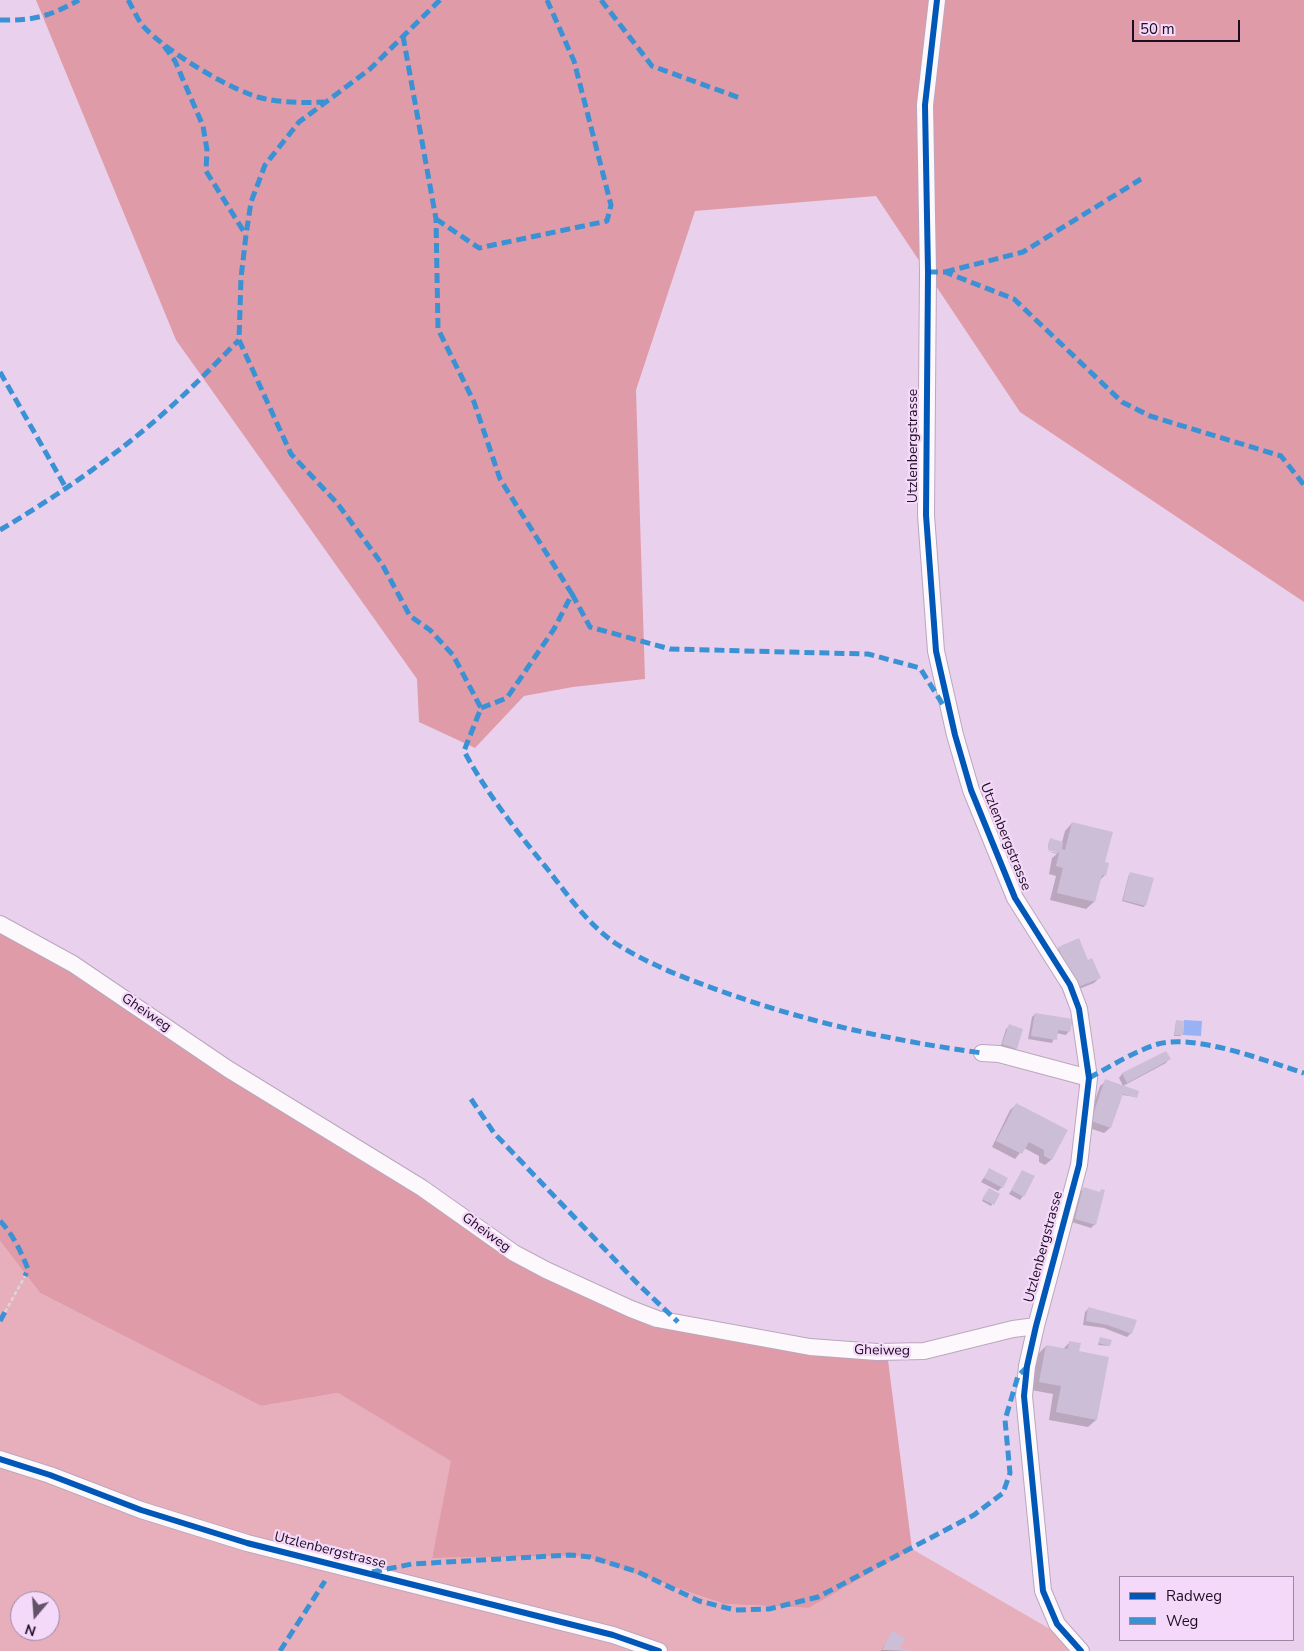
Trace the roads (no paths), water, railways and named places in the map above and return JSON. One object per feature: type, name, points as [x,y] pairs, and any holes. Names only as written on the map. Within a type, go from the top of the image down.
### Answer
[{"type":"street","name":"Utzlenbergstrasse","points":[[937,0],[925,105],[928,272],[926,515],[936,651],[955,735],[971,790],[1015,898],[1070,985],[1079,1009],[1089,1078],[1079,1165],[1036,1326],[1027,1366],[1024,1396],[1042,1580],[1046,1601],[1053,1617],[1081,1651]]},
{"type":"street","name":"Gheiweg","points":[[0,924],[33,940],[73,964],[228,1068],[422,1188],[514,1253],[546,1270],[631,1309],[657,1319],[810,1347],[877,1352],[924,1351],[1013,1329],[1036,1326]]},
{"type":"street","points":[[982,1053],[999,1054],[1089,1078]]},
{"type":"street","name":"Utzlenbergstrasse","points":[[0,1459],[50,1474],[141,1510],[247,1543],[613,1635],[659,1651]]},
{"type":"water","points":[[1184,1020],[1202,1021],[1201,1036],[1183,1035]]}]
